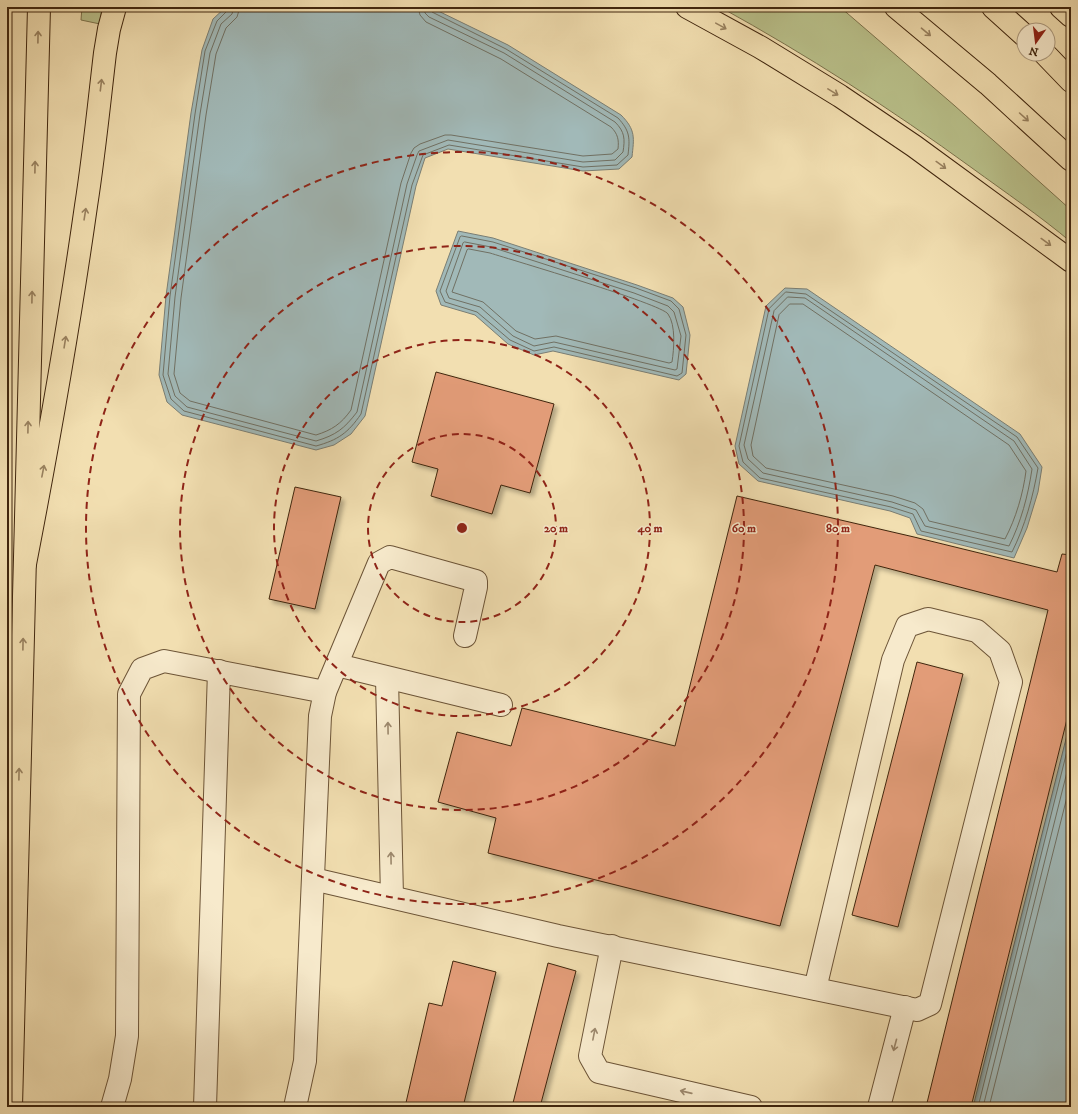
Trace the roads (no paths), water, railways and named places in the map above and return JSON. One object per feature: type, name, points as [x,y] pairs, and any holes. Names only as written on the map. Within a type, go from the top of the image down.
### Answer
[{"type":"main road","points":[[11,1107],[39,7]]},
{"type":"main road","points":[[25,564],[66,339],[87,205],[105,53],[114,7]]},
{"type":"main road","points":[[687,7],[760,47],[840,96],[914,146],[1071,261]]},
{"type":"main road","points":[[896,7],[988,84],[1071,160]]},
{"type":"main road","points":[[993,7],[1016,28]]},
{"type":"main road","points":[[1061,7],[1071,16]]},
{"type":"main road","points":[[1053,62],[1071,81]]},
{"type":"lane","points":[[295,1107],[305,1061],[320,716],[325,692],[378,563],[390,557],[476,581],[476,588],[465,636]]},
{"type":"lane","points":[[313,879],[558,936],[917,1010],[930,1004],[1011,682],[1000,650],[977,631],[928,619],[907,626],[893,660],[815,988]]},
{"type":"lane","points":[[112,1107],[120,1079],[127,1036],[129,694],[142,669],[164,661],[325,692]]},
{"type":"lane","points":[[337,665],[501,705]]},
{"type":"lane","points":[[205,1107],[218,671]]},
{"type":"lane","points":[[387,678],[392,897]]},
{"type":"lane","points":[[612,946],[590,1056],[599,1072],[752,1107]]},
{"type":"lane","points":[[878,1107],[905,1007]]},
{"type":"water","points":[[226,7],[430,7],[508,45],[621,115],[626,120],[633,134],[632,157],[619,169],[583,171],[448,149],[425,158],[416,186],[365,416],[351,434],[334,445],[316,450],[182,415],[167,402],[159,375],[166,296],[191,113],[202,50],[213,19]]},
{"type":"water","points":[[458,231],[493,238],[673,298],[683,307],[690,335],[686,374],[679,380],[553,351],[534,355],[508,344],[475,315],[441,305],[436,291]]},
{"type":"water","points":[[785,288],[807,289],[1020,434],[1042,467],[1038,492],[1027,528],[1014,558],[917,534],[910,518],[890,511],[758,481],[739,464],[735,446],[766,306]]},
{"type":"water","points":[[1071,719],[1071,1107],[973,1107]]}]
